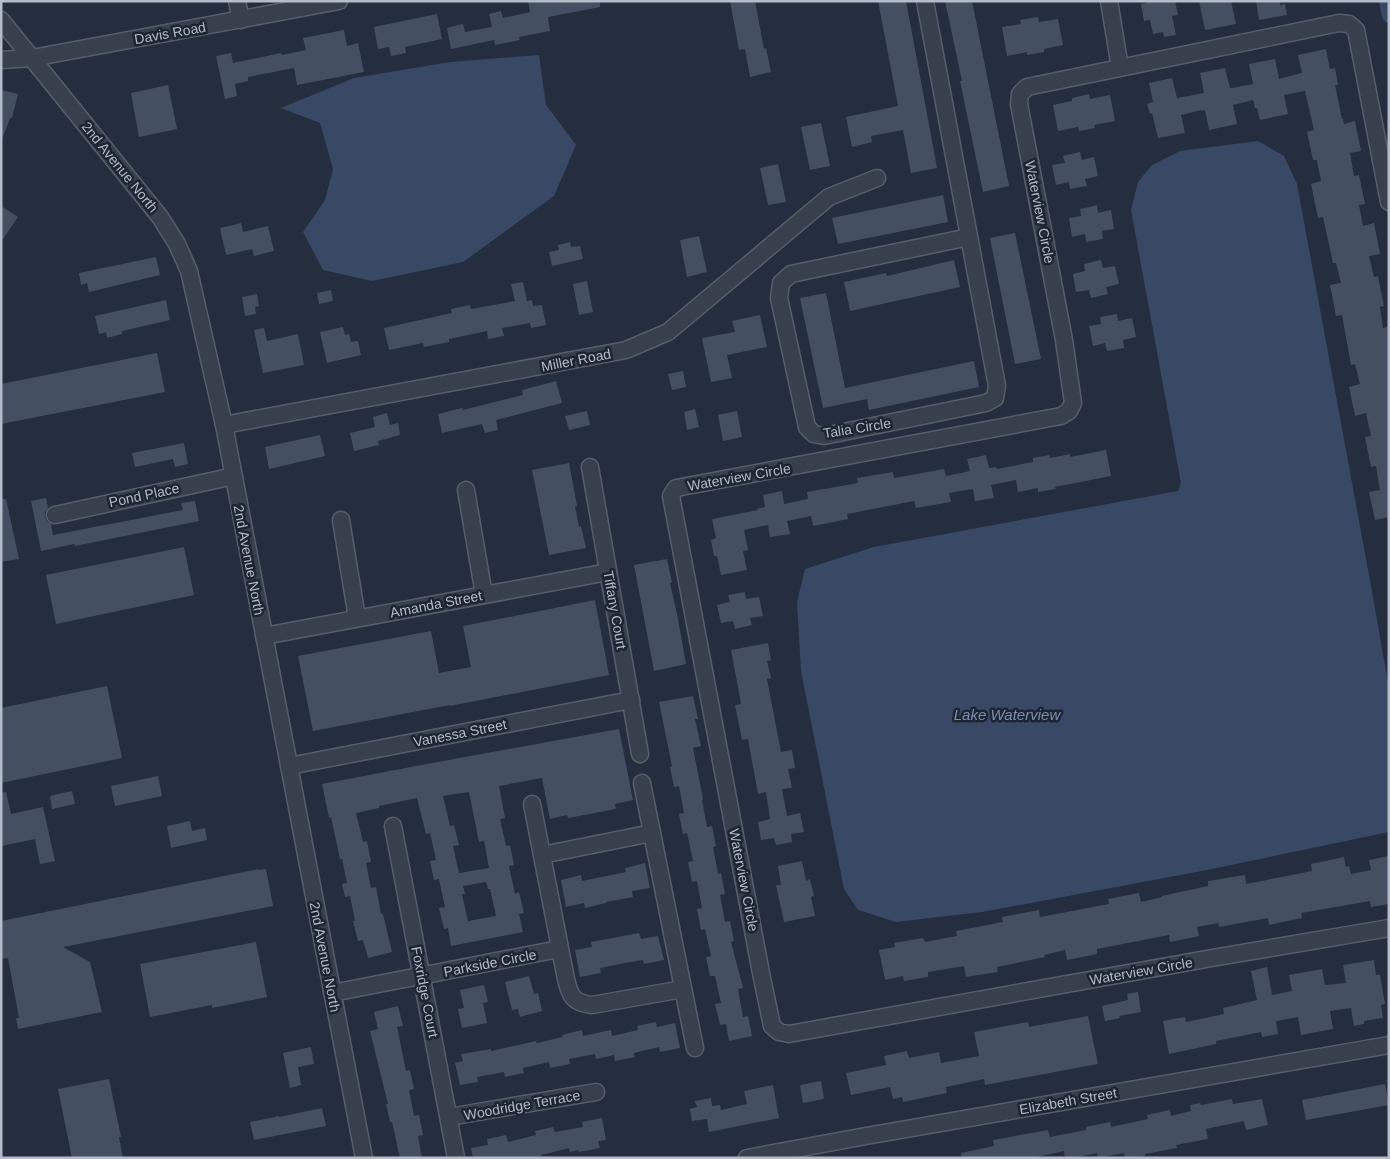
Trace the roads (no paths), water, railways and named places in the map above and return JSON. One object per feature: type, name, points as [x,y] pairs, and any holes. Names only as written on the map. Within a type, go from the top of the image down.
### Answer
[{"type":"street","points":[[237,1],[241,20]]},
{"type":"street","name":"Davis Road","points":[[1,60],[32,58],[339,1]]},
{"type":"street","name":"Talia Circle","points":[[925,1],[997,386],[995,398],[986,403],[824,436],[814,434],[807,428],[779,298],[781,283],[791,274],[969,237]]},
{"type":"street","points":[[1109,1],[1120,68]]},
{"type":"street","name":"2nd Avenue North","points":[[1,20],[160,217],[177,244],[189,271],[224,425],[364,1158]]},
{"type":"street","name":"Waterview Circle","points":[[1389,202],[1356,30],[1349,24],[1339,23],[1027,87],[1020,94],[1019,104],[1064,340],[1073,402],[1069,411],[1061,416],[676,488],[671,496],[772,1026],[779,1032],[789,1034],[1389,928]]},
{"type":"street","name":"Miller Road","points":[[224,425],[626,350],[668,332],[829,197],[876,178]]},
{"type":"street","name":"Tiffany Court","points":[[590,467],[640,754]]},
{"type":"street","name":"Pond Place","points":[[55,514],[234,476]]},
{"type":"street","points":[[466,490],[484,595]]},
{"type":"street","points":[[341,520],[357,618]]},
{"type":"street","name":"Amanda Street","points":[[264,636],[608,572]]},
{"type":"street","name":"Vanessa Street","points":[[289,766],[631,700]]},
{"type":"street","points":[[642,783],[695,1048]]},
{"type":"street","points":[[532,804],[559,949],[569,991],[574,999],[582,1004],[592,1005],[683,988]]},
{"type":"street","name":"Foxridge Court","points":[[393,826],[456,1158]]},
{"type":"street","points":[[542,855],[652,833]]},
{"type":"street","name":"Parkside Circle","points":[[332,994],[559,949]]},
{"type":"street","name":"Elizabeth Street","points":[[747,1158],[1389,1045]]},
{"type":"street","name":"Woodridge Terrace","points":[[449,1117],[596,1092]]},
{"type":"water","points":[[539,55],[546,105],[576,145],[554,196],[463,262],[372,281],[323,270],[303,232],[325,200],[333,169],[320,123],[281,108],[354,78],[450,62]]},
{"type":"water","name":"Lake Waterview","points":[[1258,141],[1284,156],[1297,184],[1389,688],[1389,832],[1207,870],[982,912],[896,922],[858,910],[844,889],[801,671],[797,602],[805,569],[874,547],[1178,491],[1181,483],[1131,210],[1138,182],[1152,165],[1180,151]]},
{"type":"waterway","points":[[1386,1],[1389,16]]}]
